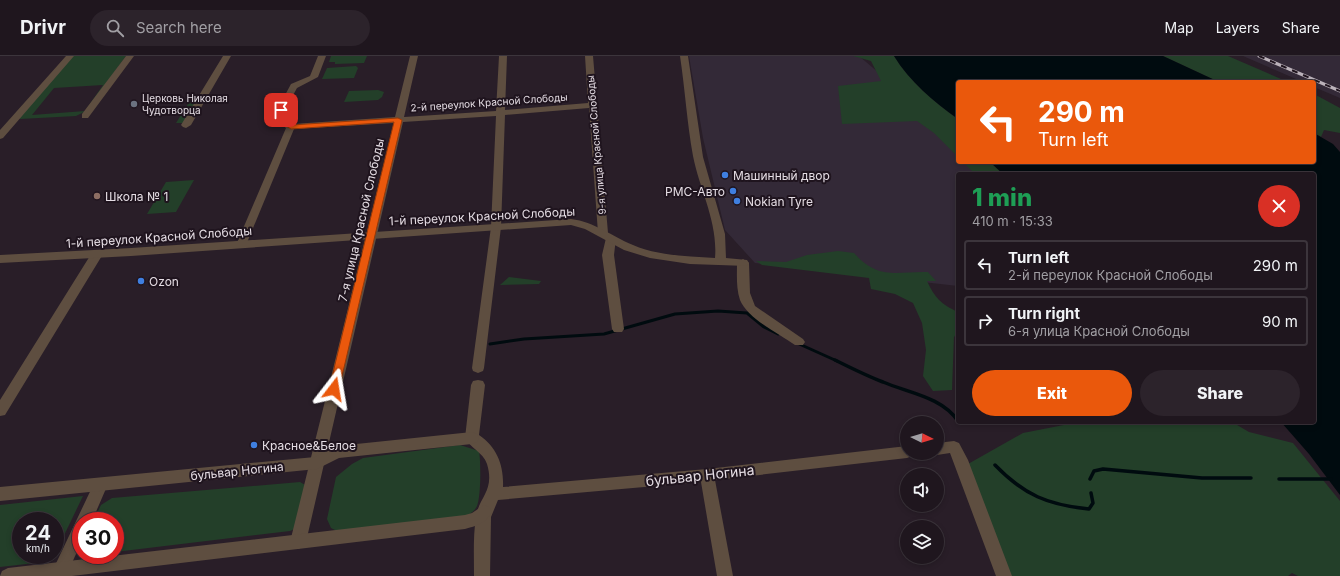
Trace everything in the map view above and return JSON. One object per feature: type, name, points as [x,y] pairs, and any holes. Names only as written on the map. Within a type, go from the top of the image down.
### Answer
[{"type":"street","points":[[0,136],[70,56]]},
{"type":"street","points":[[85,116],[130,56]]},
{"type":"street","points":[[186,125],[227,56]]},
{"type":"street","points":[[241,245],[291,127],[281,121],[281,110],[294,86],[314,77],[322,56]]},
{"type":"street","name":"7-я улица Красной Слободы","points":[[298,542],[414,56]]},
{"type":"street","points":[[478,368],[496,227],[503,56]]},
{"type":"street","name":"9-я улица Красной Слободы","points":[[589,56],[608,255],[618,329]]},
{"type":"street","points":[[684,56],[698,157],[720,228],[722,248],[720,261]]},
{"type":"street","name":"2-й переулок Красной Слободы","points":[[291,127],[501,113],[593,105]]},
{"type":"street","points":[[0,123],[12,122]]},
{"type":"street","name":"1-й переулок Красной Слободы","points":[[0,259],[241,245],[570,222],[591,226],[629,248],[653,255],[743,263],[743,281],[746,303],[751,309],[799,342]]},
{"type":"street","points":[[0,411],[97,254]]},
{"type":"street","points":[[8,576],[60,573],[465,522],[476,519],[484,512],[494,494],[496,474],[493,461],[486,449],[472,438],[478,385]]},
{"type":"street","name":"бульвар Ногина","points":[[0,494],[317,463],[337,452],[472,438]]},
{"type":"street","points":[[944,449],[954,448],[961,460],[1004,576]]},
{"type":"street","name":"бульвар Ногина","points":[[494,494],[707,475],[900,453]]},
{"type":"street","points":[[707,475],[725,576]]},
{"type":"street","points":[[88,512],[101,484]]},
{"type":"street","points":[[482,576],[484,512]]},
{"type":"street","points":[[60,573],[72,546]]},
{"type":"shaded area","points":[[689,56],[859,56],[879,73],[956,148],[956,164],[973,164],[981,172],[956,172],[956,286],[755,263],[725,230],[703,138]]},
{"type":"shaded area","points":[[894,56],[1163,56],[1215,80],[956,80],[956,117],[915,83]]},
{"type":"shaded area","points":[[1243,56],[1340,56],[1340,98],[1316,88],[1316,80],[1298,80]]},
{"type":"shaded area","points":[[1316,134],[1333,144],[1340,152],[1340,495],[1309,454],[1283,424],[1316,424],[1316,172],[1001,172],[992,164],[1316,164]]},
{"type":"green space","points":[[73,56],[126,56],[86,111],[76,116],[20,119],[19,117]],"holes":[[[103,85],[85,111],[32,115],[54,88]]]},
{"type":"green space","points":[[331,56],[367,56],[364,63],[335,64],[335,62],[329,62]]},
{"type":"green space","points":[[853,56],[894,56],[915,83],[956,117],[956,155],[934,133],[917,121],[842,124],[838,86],[881,81],[871,61]]},
{"type":"green space","points":[[1163,56],[1228,56],[1283,80],[1215,80]]},
{"type":"green space","points":[[356,66],[358,68],[354,78],[322,79],[327,68]]},
{"type":"green space","points":[[378,90],[384,92],[382,97],[378,100],[344,102],[349,91]]},
{"type":"green space","points":[[202,95],[186,123],[176,123],[193,96]]},
{"type":"green space","points":[[1316,95],[1340,108],[1340,133],[1324,130],[1321,137],[1316,134]]},
{"type":"green space","points":[[965,164],[992,164],[1001,172],[973,172]]},
{"type":"green space","points":[[194,180],[176,212],[147,214],[166,182]]},
{"type":"green space","points":[[838,251],[854,253],[863,262],[880,271],[889,273],[928,272],[936,281],[927,281],[933,292],[939,300],[956,311],[952,390],[933,391],[923,376],[926,350],[922,323],[913,303],[895,294],[871,289],[869,278],[762,265],[756,261],[786,262],[807,255]]},
{"type":"green space","points":[[509,277],[541,281],[539,284],[500,285]]},
{"type":"green space","points":[[1069,424],[1235,424],[1249,432],[1293,443],[1340,501],[1340,576],[1298,576],[1292,573],[1288,576],[1009,576],[968,464],[1023,433]]},
{"type":"green space","points":[[460,445],[479,451],[479,495],[477,506],[470,514],[459,520],[337,531],[331,528],[327,519],[336,477],[352,464],[363,458]]},
{"type":"green space","points":[[300,482],[312,489],[301,526],[290,531],[124,551],[124,512],[98,512],[101,505],[112,498]]},
{"type":"green space","points":[[83,496],[75,512],[72,512],[72,519],[64,535],[64,512],[12,512],[12,564],[26,564],[0,567],[0,505]]},
{"type":"waterway","points":[[490,344],[524,339],[604,334],[675,314],[718,311],[747,313],[764,327],[778,334]]},
{"type":"waterway","points":[[797,343],[837,361]]},
{"type":"waterway","points":[[837,361],[877,380],[934,401],[943,406],[956,419]]},
{"type":"waterway","points":[[995,465],[1016,484],[1027,491],[1038,497],[1061,505],[1089,509],[1093,503],[1091,493]]},
{"type":"waterway","points":[[1090,479],[1094,471],[1103,469],[1202,478],[1251,478]]},
{"type":"waterway","points":[[1279,479],[1331,479]]},
{"type":"railway","points":[[1259,56],[1315,80]]},
{"type":"railway","points":[[1316,81],[1340,91]]},
{"type":"place","name":"Церковь Николая Чудотворца","points":[[134,104]]},
{"type":"place","name":"Машинный двор","points":[[725,175]]},
{"type":"place","name":"РМС-Авто","points":[[733,191]]},
{"type":"place","name":"Школа № 1","points":[[97,196]]},
{"type":"place","name":"Nokian Tyre","points":[[737,201]]},
{"type":"place","name":"Ozon","points":[[141,281]]},
{"type":"place","name":"Красное&Белое","points":[[254,445]]},
{"type":"route","points":[[281,110],[281,121],[291,127],[398,120],[334,389]]}]
